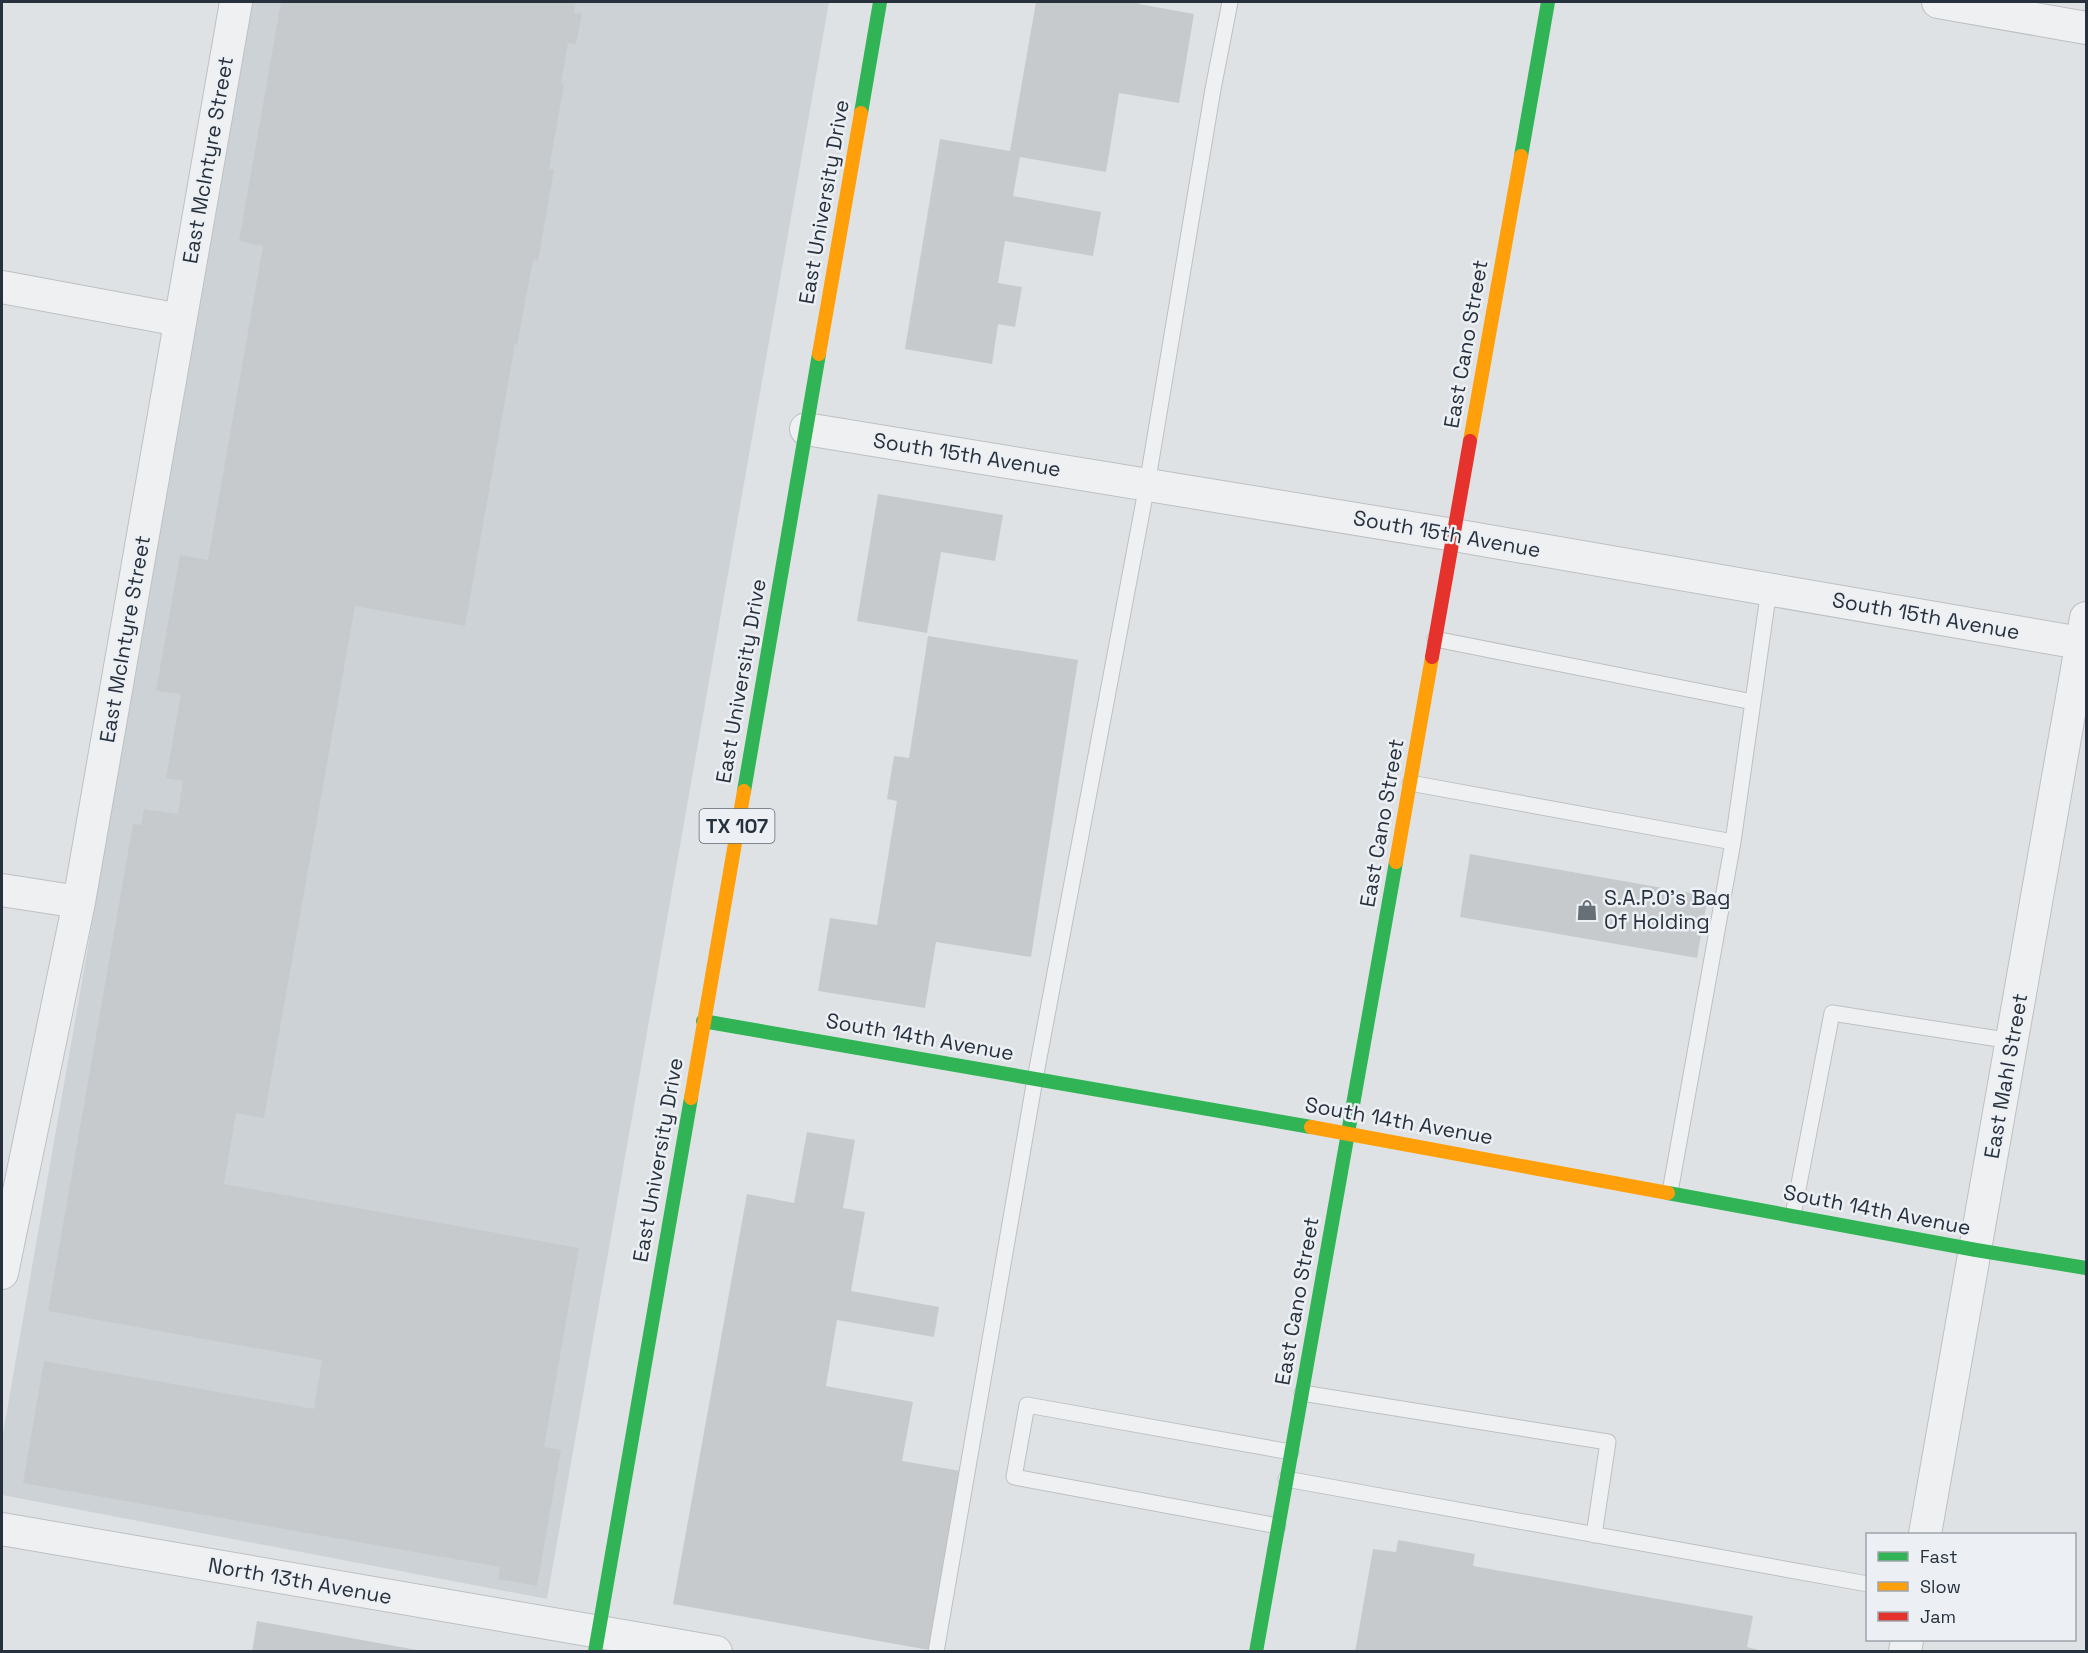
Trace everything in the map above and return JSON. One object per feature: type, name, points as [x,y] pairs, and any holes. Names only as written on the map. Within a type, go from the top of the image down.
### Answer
[{"type":"street","name":"East McIntyre Street","points":[[2,1273],[79,902],[236,2]]},
{"type":"street","name":"East University Drive","points":[[597,1642],[880,2]]},
{"type":"street","name":"East Cano Street","points":[[1256,1652],[1548,2]]},
{"type":"street","points":[[1938,2],[2086,28]]},
{"type":"street","points":[[2,287],[180,320]]},
{"type":"street","name":"South 15th Avenue","points":[[806,429],[1769,589],[2085,635]]},
{"type":"street","name":"East Mahl Street","points":[[1925,1533],[2085,635]]},
{"type":"street","points":[[2,890],[79,902]]},
{"type":"street","name":"South 14th Avenue","points":[[703,1021],[1348,1133],[1976,1250],[2086,1268]]},
{"type":"street","name":"North 13th Avenue","points":[[2,1529],[597,1642],[716,1652]]},
{"type":"lane","points":[[936,1652],[1035,1079],[1147,485],[1213,89],[1230,2]]},
{"type":"lane","points":[[1670,1192],[1733,842],[1769,589]]},
{"type":"lane","points":[[1436,639],[1753,702]]},
{"type":"lane","points":[[1410,783],[1733,842]]},
{"type":"lane","points":[[1793,1215],[1832,1013],[2012,1041]]},
{"type":"lane","points":[[1302,1394],[1608,1442],[1594,1535]]},
{"type":"lane","points":[[1278,1526],[1014,1477],[1027,1405],[1291,1452]]},
{"type":"lane","points":[[1287,1479],[1866,1584]]},
{"type":"shaded area","points":[[253,2],[829,2],[547,1599],[2,1495],[2,1439]]},
{"type":"building","points":[[281,2],[576,2],[574,13],[582,14],[576,44],[568,43],[561,83],[564,84],[549,169],[554,170],[538,261],[533,260],[517,345],[515,344],[465,626],[355,606],[264,1118],[236,1113],[224,1184],[579,1248],[544,1447],[561,1450],[537,1586],[498,1579],[500,1567],[23,1483],[44,1361],[314,1409],[322,1360],[48,1311],[133,824],[141,825],[144,809],[178,814],[183,781],[166,778],[181,694],[156,691],[180,555],[208,560],[263,246],[239,241]]},
{"type":"building","points":[[1036,2],[1139,2],[1139,4],[1194,14],[1179,103],[1119,93],[1106,172],[1020,157],[1013,196],[1101,212],[1093,256],[1005,241],[998,283],[1022,287],[1015,327],[998,324],[992,364],[905,349],[940,139],[1010,151]]},
{"type":"building","points":[[878,494],[1003,515],[995,561],[941,552],[927,633],[857,621]]},
{"type":"building","points":[[928,636],[1078,660],[1031,957],[936,942],[925,1008],[818,991],[830,918],[877,925],[897,801],[887,799],[894,756],[909,758]]},
{"type":"building","points":[[1470,854],[1708,896],[1697,958],[1460,917]]},
{"type":"building","points":[[807,1132],[855,1140],[843,1208],[865,1212],[851,1291],[939,1307],[934,1337],[837,1320],[826,1386],[913,1402],[902,1461],[961,1471],[929,1650],[673,1604],[747,1194],[794,1203]]},
{"type":"building","points":[[1398,1540],[1475,1554],[1473,1566],[1753,1616],[1747,1647],[1766,1652],[1355,1652],[1373,1549],[1396,1552]]},
{"type":"building","points":[[257,1621],[417,1650],[417,1652],[252,1652]]},
{"type":"traffic: fast","points":[[861,113],[880,2]]},
{"type":"traffic: fast","points":[[1521,156],[1548,2]]},
{"type":"traffic: fast","points":[[744,791],[819,354]]},
{"type":"traffic: fast","points":[[1256,1652],[1396,862]]},
{"type":"traffic: fast","points":[[703,1021],[1311,1127]]},
{"type":"traffic: fast","points":[[595,1652],[691,1098]]},
{"type":"traffic: fast","points":[[1668,1193],[2086,1268]]},
{"type":"traffic: slow","points":[[819,354],[861,113]]},
{"type":"traffic: slow","points":[[1470,441],[1521,156]]},
{"type":"traffic: slow","points":[[1396,862],[1432,657]]},
{"type":"traffic: slow","points":[[691,1098],[744,791]]},
{"type":"traffic: slow","points":[[1311,1127],[1668,1193]]},
{"type":"traffic: jam","points":[[1432,657],[1470,441]]},
{"type":"place","name":"S.A.P.O's Bag Of Holding","points":[[1587,910]]}]
